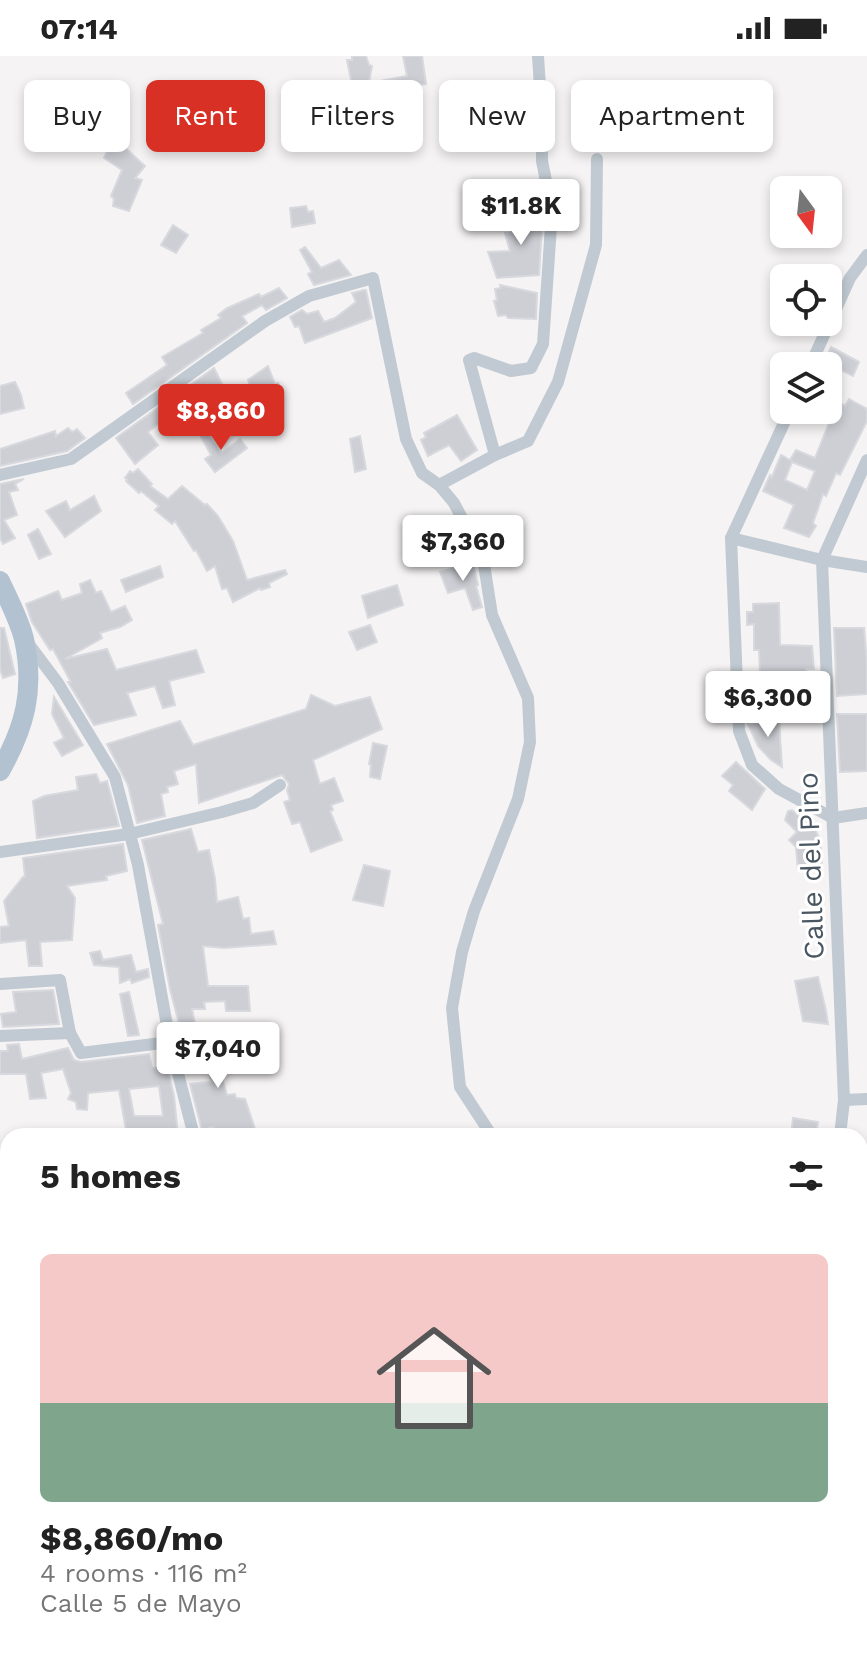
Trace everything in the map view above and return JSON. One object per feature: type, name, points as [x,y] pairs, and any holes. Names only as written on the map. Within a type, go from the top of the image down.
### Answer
[{"type":"main road","points":[[0,581],[24,637],[30,686],[26,711],[11,752],[0,771]]},
{"type":"street","points":[[495,455],[469,360],[474,358],[511,371],[531,368],[543,344],[552,211],[542,161],[538,56]]},
{"type":"street","points":[[439,485],[528,441],[558,382],[596,245],[597,159]]},
{"type":"street","points":[[816,352],[850,278],[867,255]]},
{"type":"street","points":[[0,475],[71,459],[265,321],[309,296],[373,278],[406,439],[422,473],[439,485],[454,503],[483,558],[492,615],[528,698],[530,742],[518,799],[474,911],[462,952],[452,1008],[460,1087],[487,1128]]},
{"type":"street","points":[[784,424],[731,538],[739,731],[752,765],[779,789],[833,818],[867,813]]},
{"type":"street","name":"Calle del Pino","points":[[841,1128],[844,1100],[822,560],[867,460]]},
{"type":"street","points":[[731,538],[822,560],[867,567]]},
{"type":"street","points":[[24,637],[58,683],[115,777],[138,865],[170,1042],[192,1128]]},
{"type":"street","points":[[0,852],[129,834],[222,812],[253,803],[280,785]]},
{"type":"street","points":[[0,984],[60,980],[70,1033],[81,1053],[170,1042]]},
{"type":"street","points":[[0,1036],[70,1033]]},
{"type":"street","points":[[844,1100],[867,1099]]},
{"type":"building","points":[[352,56],[366,56],[372,66],[369,80],[351,80],[347,60],[352,60]]},
{"type":"building","points":[[403,56],[422,56],[426,84],[423,85],[423,80],[385,80],[407,76]]},
{"type":"building","points":[[107,152],[130,152],[145,166],[135,178],[142,180],[129,211],[113,206],[111,196],[122,170],[104,158]]},
{"type":"building","points":[[306,206],[308,212],[313,211],[315,223],[292,227],[290,208]]},
{"type":"building","points":[[536,206],[543,212],[539,275],[497,278],[488,252],[510,251],[505,233],[521,232],[514,207]]},
{"type":"building","points":[[173,225],[188,235],[176,253],[161,245]]},
{"type":"building","points":[[305,247],[321,268],[339,260],[351,275],[314,285],[308,274],[312,272],[300,250]]},
{"type":"building","points":[[500,285],[537,293],[536,319],[498,316],[494,301],[497,300],[495,289],[501,288]]},
{"type":"building","points":[[279,288],[287,298],[266,310],[262,305],[242,316],[247,323],[133,404],[126,393],[167,365],[162,357],[203,333],[201,330],[221,318],[218,315],[227,308]]},
{"type":"building","points":[[366,290],[372,318],[305,343],[299,326],[295,327],[290,317],[302,310],[307,314],[318,311],[324,322],[335,318],[356,302],[352,293]]},
{"type":"building","points":[[842,353],[859,362],[853,376],[842,371]]},
{"type":"building","points":[[268,366],[282,398],[258,408],[248,380]]},
{"type":"building","points":[[214,368],[229,398],[194,423],[178,394]]},
{"type":"building","points":[[15,382],[24,408],[0,414],[0,386]]},
{"type":"building","points":[[849,399],[867,409],[867,421],[840,475],[836,473],[826,496],[823,494],[813,523],[816,526],[809,537],[784,528],[794,505],[763,491],[781,455],[790,460],[796,450],[815,458],[829,424],[842,424],[842,404],[845,406]],"holes":[[[792,462],[815,471],[807,490],[785,480]]]},
{"type":"building","points":[[162,405],[169,415],[148,432],[158,445],[135,464],[116,438]]},
{"type":"building","points":[[457,415],[477,450],[461,461],[449,445],[428,456],[421,440],[426,437],[424,433]]},
{"type":"building","points":[[68,428],[72,432],[77,429],[85,438],[67,451],[0,466],[0,449],[55,431],[56,436]]},
{"type":"building","points":[[204,430],[222,453],[240,439],[247,448],[215,472],[205,459],[211,455],[199,433]]},
{"type":"building","points":[[360,436],[366,469],[355,472],[350,439]]},
{"type":"building","points":[[138,469],[152,484],[150,486],[168,499],[182,486],[207,504],[233,541],[247,580],[285,570],[287,574],[269,583],[270,587],[260,588],[233,602],[227,588],[222,589],[215,566],[207,571],[175,521],[172,524],[155,510],[159,506],[126,481],[130,471],[133,473]]},
{"type":"building","points":[[24,479],[15,484],[18,490],[9,492],[17,515],[4,520],[15,538],[3,544],[0,538],[0,484]]},
{"type":"building","points":[[94,496],[101,511],[65,537],[46,511],[66,501],[70,510]]},
{"type":"building","points":[[453,524],[463,539],[433,553],[426,537]]},
{"type":"building","points":[[38,529],[51,554],[39,559],[28,535]]},
{"type":"building","points":[[473,563],[482,607],[473,610],[465,588],[448,593],[440,572]]},
{"type":"building","points":[[160,566],[163,577],[126,592],[121,580]]},
{"type":"building","points":[[90,580],[96,593],[101,591],[111,612],[125,606],[132,620],[100,633],[102,638],[65,659],[107,649],[116,670],[196,650],[204,672],[169,681],[175,705],[163,708],[155,686],[127,693],[136,715],[94,725],[68,682],[71,682],[53,649],[50,650],[32,622],[26,604],[58,591],[62,600],[82,593],[80,584]]},
{"type":"building","points":[[397,585],[403,605],[368,618],[362,596]]},
{"type":"building","points":[[779,603],[780,645],[812,646],[814,669],[806,669],[809,693],[765,697],[759,650],[754,650],[754,624],[747,625],[747,612],[753,612],[753,604]]},
{"type":"building","points":[[370,625],[377,642],[357,650],[349,632]]},
{"type":"building","points":[[0,628],[4,628],[15,674],[3,678],[0,669]]},
{"type":"building","points":[[834,628],[864,628],[867,694],[837,696]]},
{"type":"building","points":[[311,695],[335,706],[370,697],[382,729],[313,760],[320,784],[334,778],[343,801],[331,805],[333,810],[330,811],[342,840],[311,852],[300,822],[292,824],[284,802],[290,800],[289,784],[282,775],[199,803],[196,764],[174,771],[178,784],[167,787],[168,792],[161,794],[165,816],[137,823],[128,785],[107,744],[180,721],[193,745],[306,709]]},
{"type":"building","points":[[54,697],[83,745],[62,756],[54,743],[64,738],[52,714]]},
{"type":"building","points":[[837,714],[867,714],[867,771],[840,772]]},
{"type":"building","points":[[779,721],[782,767],[758,746],[748,724]]},
{"type":"building","points":[[373,743],[387,746],[380,779],[370,777]]},
{"type":"building","points":[[736,762],[765,789],[752,810],[729,791],[733,785],[722,776]]},
{"type":"building","points":[[96,774],[100,783],[107,781],[119,826],[37,838],[33,801],[78,790],[76,777]]},
{"type":"building","points":[[792,810],[816,831],[820,840],[822,868],[798,870],[796,847],[789,840],[797,832],[785,820],[788,811]]},
{"type":"building","points":[[191,829],[198,852],[209,850],[217,902],[238,897],[243,919],[249,918],[251,934],[273,931],[276,944],[224,948],[203,946],[208,986],[248,986],[250,1011],[226,1011],[225,1001],[204,1002],[205,1009],[192,1009],[196,1029],[181,1031],[158,925],[163,924],[142,840]]},
{"type":"building","points":[[123,844],[127,871],[106,876],[107,880],[67,886],[75,898],[72,940],[40,942],[42,966],[29,966],[26,940],[0,943],[0,927],[9,926],[4,901],[25,877],[23,858]]},
{"type":"building","points":[[364,865],[390,871],[383,906],[353,900]]},
{"type":"building","points":[[100,951],[103,960],[131,955],[136,972],[148,969],[149,977],[132,983],[130,979],[120,983],[119,967],[94,965],[90,953]]},
{"type":"building","points":[[818,977],[828,1024],[803,1021],[795,981]]},
{"type":"building","points":[[53,990],[59,1024],[3,1027],[1,1014],[16,1012],[13,992]]},
{"type":"building","points":[[129,992],[139,1035],[128,1036],[120,994]]},
{"type":"building","points":[[202,1030],[215,1030],[216,1052],[246,1056],[248,1068],[217,1062],[227,1095],[235,1094],[236,1098],[245,1099],[255,1128],[201,1128],[190,1084],[211,1082],[207,1061],[186,1060],[185,1048],[204,1045]]},
{"type":"building","points":[[19,1044],[22,1059],[68,1048],[74,1060],[81,1062],[149,1054],[152,1068],[167,1066],[177,1128],[126,1128],[119,1090],[88,1093],[87,1110],[77,1109],[76,1102],[68,1099],[71,1093],[63,1069],[41,1073],[46,1098],[30,1099],[26,1074],[0,1074],[0,1051],[8,1051],[7,1045]],"holes":[[[159,1086],[163,1116],[134,1116],[129,1089]]]},
{"type":"building","points":[[793,1118],[818,1122],[817,1128],[792,1128]]}]
